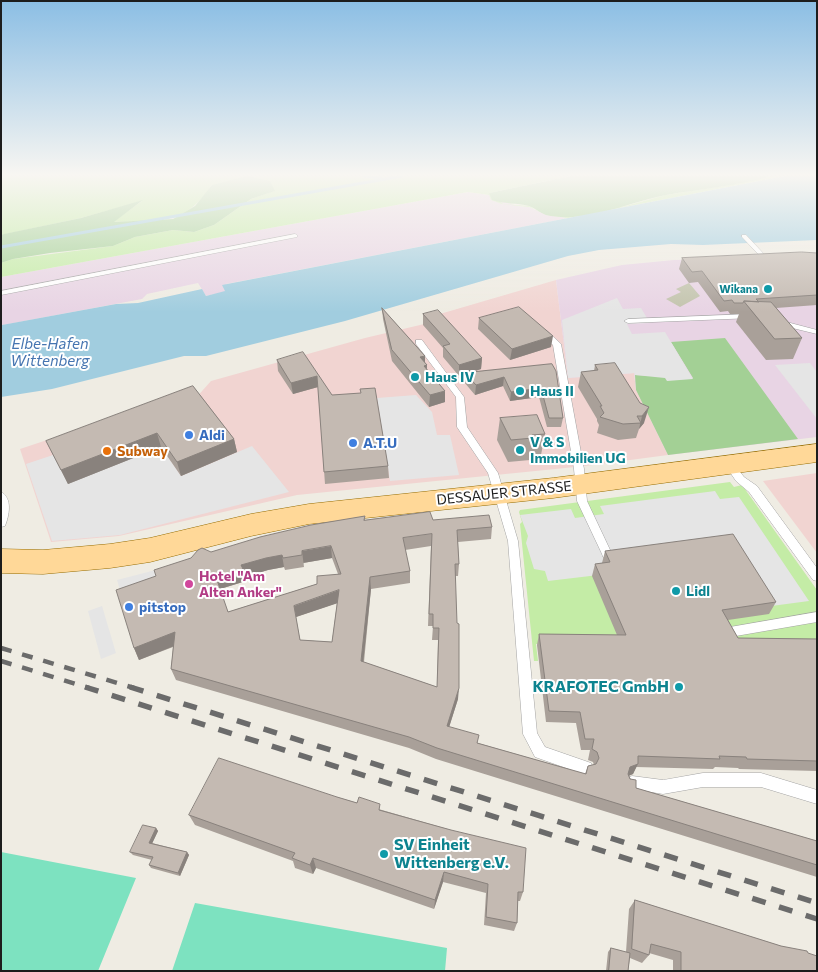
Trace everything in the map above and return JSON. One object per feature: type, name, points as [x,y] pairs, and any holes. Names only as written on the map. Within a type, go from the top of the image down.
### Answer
[{"type":"main road","name":"DESSAUER STRASSE","points":[[1,561],[43,562],[130,554],[266,522],[309,514],[580,485],[817,453]]},
{"type":"lane","points":[[1,293],[295,236]]},
{"type":"lane","points":[[744,236],[761,254]]},
{"type":"lane","points":[[628,321],[756,316]]},
{"type":"lane","points":[[773,320],[817,332]]},
{"type":"lane","points":[[535,324],[557,344],[582,500],[607,554]]},
{"type":"lane","points":[[419,342],[460,397],[462,427],[493,472],[500,494],[513,541],[530,734],[540,752],[586,768]]},
{"type":"lane","points":[[730,465],[740,479],[753,489],[817,577]]},
{"type":"lane","points":[[1,496],[4,510],[1,523]]},
{"type":"lane","points":[[730,632],[817,617]]},
{"type":"lane","points":[[632,782],[663,787],[703,780],[761,780],[817,797]]},
{"type":"shaded area","points":[[307,221],[551,221],[226,284],[228,291],[206,296],[198,283],[147,294],[142,299],[3,325],[1,328],[1,277]]},
{"type":"shaded area","points":[[817,256],[817,437],[668,455],[636,390],[634,373],[568,378],[556,280],[622,265],[674,260]]},
{"type":"shaded area","points":[[556,280],[568,377],[634,373],[636,390],[668,455],[585,466],[297,495],[119,536],[51,542],[20,449],[50,439],[83,440],[194,400],[211,381],[365,338],[437,321],[433,316]]},
{"type":"shaded area","points":[[689,283],[700,296],[680,307],[666,299],[681,292],[676,289]]},
{"type":"shaded area","points":[[617,298],[623,309],[641,308],[650,323],[627,324],[632,334],[665,332],[693,379],[667,381],[665,378],[635,375],[634,373],[568,378],[562,320]]},
{"type":"shaded area","points":[[810,363],[817,372],[817,419],[775,365]]},
{"type":"shaded area","points":[[416,395],[432,412],[437,435],[450,435],[459,475],[390,481],[377,398]]},
{"type":"shaded area","points":[[252,446],[289,492],[120,535],[52,541],[26,464],[53,455],[161,447],[181,476]]},
{"type":"shaded area","points":[[817,473],[817,553],[763,481]]},
{"type":"shaded area","points":[[715,491],[720,499],[739,497],[809,601],[764,607],[607,574],[548,581],[545,571],[534,569],[526,543],[528,536],[520,515],[571,509],[575,518],[604,514],[600,506]]},
{"type":"shaded area","points":[[194,560],[123,600],[117,580]]},
{"type":"shaded area","points":[[102,606],[116,653],[101,659],[88,611]]},
{"type":"green space","points":[[1,221],[65,221],[1,235]]},
{"type":"green space","points":[[65,221],[219,221],[194,232],[173,230],[135,237],[113,246],[50,253],[13,259],[1,263],[1,235]]},
{"type":"green space","points":[[219,221],[307,221],[1,277],[1,263],[13,259],[113,246],[135,237],[173,230],[194,232]]},
{"type":"green space","points":[[725,338],[798,439],[668,455],[636,390],[635,375],[693,378],[671,342]]},
{"type":"green space","points":[[730,482],[734,487],[742,485],[817,590],[817,650],[536,644],[538,661],[534,661],[520,510]]},
{"type":"green space","points":[[1,852],[136,878],[98,971],[1,971]]},
{"type":"green space","points":[[195,903],[447,948],[445,971],[172,971]]},
{"type":"water","name":"Elbe-Hafen Wittenberg","points":[[551,221],[817,221],[817,240],[703,245],[671,244],[599,250],[568,256],[345,321],[206,356],[184,356],[52,389],[1,397],[2,325],[116,304],[138,303],[202,289],[206,296],[225,291],[222,285]]},
{"type":"building","name":"Wikana","points":[[802,252],[817,253],[817,295],[756,299],[759,302],[744,301],[743,303],[734,303],[732,300],[724,301],[702,271],[692,272],[682,258]]},
{"type":"building","points":[[744,301],[771,302],[802,338],[775,339]]},
{"type":"building","points":[[519,307],[553,336],[512,349],[479,318]]},
{"type":"building","points":[[382,308],[425,356],[420,357],[427,365],[424,366],[445,391],[430,395],[392,350]]},
{"type":"building","points":[[438,310],[482,358],[459,365],[443,346],[450,344],[423,314]]},
{"type":"building","name":"A.T.U","points":[[303,352],[332,395],[361,393],[360,389],[375,388],[388,466],[324,472],[317,376],[291,383],[277,360]]},
{"type":"building","points":[[615,363],[640,403],[649,407],[642,416],[637,416],[641,423],[623,424],[600,417],[604,413],[600,406],[602,406],[581,372],[598,370],[595,365]]},
{"type":"building","points":[[552,364],[556,371],[563,418],[549,418],[541,388],[511,392],[504,377],[476,385],[465,373]]},
{"type":"building","points":[[193,386],[234,439],[177,462],[157,433],[61,470],[46,441]]},
{"type":"building","points":[[537,415],[545,434],[532,435],[533,438],[511,440],[500,418]]},
{"type":"building","points":[[430,512],[433,520],[489,515],[492,527],[457,530],[459,564],[455,564],[457,623],[459,624],[459,688],[447,726],[479,735],[477,743],[586,774],[588,766],[596,764],[599,758],[597,752],[592,749],[594,739],[585,739],[580,712],[549,711],[539,634],[626,635],[595,564],[610,562],[605,551],[733,534],[776,602],[722,610],[738,638],[817,639],[817,761],[747,759],[746,757],[719,756],[720,759],[638,756],[638,764],[630,767],[628,774],[630,779],[636,780],[636,788],[817,841],[817,865],[437,748],[409,737],[171,669],[175,632],[134,648],[116,590],[156,576],[154,570],[191,558],[202,548],[211,552],[260,537],[311,525],[365,516],[364,520]],"holes":[[[432,534],[429,614],[433,614],[433,628],[439,628],[437,687],[361,661],[370,577],[410,571],[403,538]],[[331,546],[341,574],[317,576],[317,584],[228,612],[216,577],[243,569],[241,565],[266,558],[282,555],[283,558],[302,555],[302,551]],[[339,590],[332,642],[300,640],[294,606]]]},
{"type":"building","points":[[219,758],[357,803],[359,797],[380,804],[379,810],[526,848],[523,892],[518,892],[517,923],[486,917],[488,884],[444,872],[435,900],[313,858],[310,865],[292,858],[295,853],[189,815]]},
{"type":"building","points":[[143,825],[156,828],[149,843],[187,852],[178,873],[149,865],[153,857],[130,852]]},
{"type":"building","points":[[635,900],[781,946],[807,951],[817,956],[817,971],[681,971],[681,952],[651,944],[649,955],[632,949]]},
{"type":"building","points":[[611,948],[630,953],[628,971],[609,971]]},
{"type":"waterway","points":[[1,247],[146,221]]},
{"type":"railway","points":[[1,648],[134,688]]},
{"type":"railway","points":[[1,661],[89,688]]},
{"type":"railway","points":[[85,687],[817,919]]},
{"type":"railway","points":[[130,687],[817,903]]},
{"type":"place","name":"Wikana","points":[[768,289]]},
{"type":"place","name":"Haus IV","points":[[415,377]]},
{"type":"place","name":"Haus II","points":[[520,391]]},
{"type":"place","name":"Aldi","points":[[189,435]]},
{"type":"place","name":"A.T.U","points":[[353,443]]},
{"type":"place","name":"V & S Immobilien UG","points":[[520,450]]},
{"type":"place","name":"Subway","points":[[107,451]]},
{"type":"place","name":"Hotel \"Am Alten Anker\"","points":[[189,584]]},
{"type":"place","name":"Lidl","points":[[676,591]]},
{"type":"place","name":"pitstop","points":[[129,607]]},
{"type":"place","name":"KRAFOTEC GmbH","points":[[679,687]]},
{"type":"place","name":"SV Einheit Wittenberg e.V.","points":[[384,854]]}]
